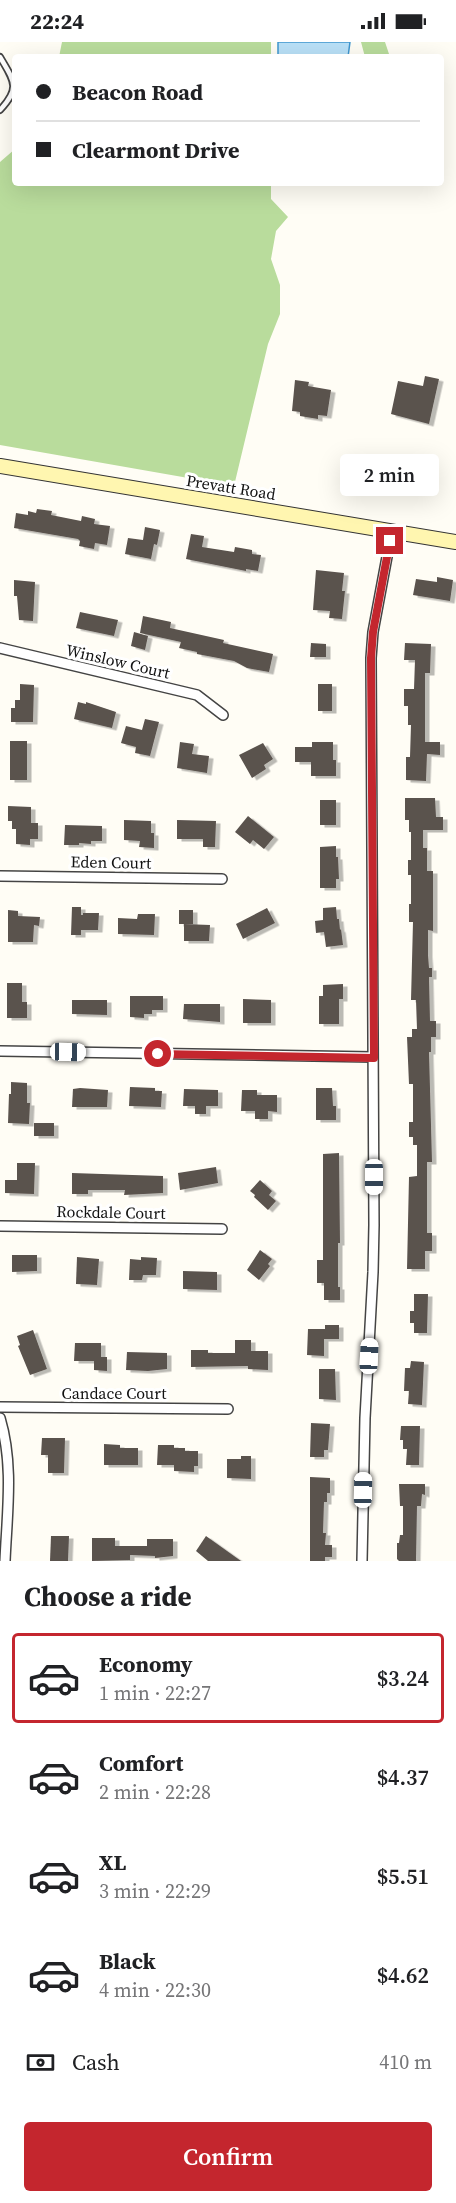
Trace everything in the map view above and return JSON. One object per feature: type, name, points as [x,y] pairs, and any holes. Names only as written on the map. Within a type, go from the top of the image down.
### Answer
[{"type":"street","name":"Prevatt Road","points":[[0,466],[456,542]]},
{"type":"street","points":[[362,1561],[365,1418],[374,1272],[371,658],[373,632],[392,530]]},
{"type":"street","name":"Winslow Court","points":[[0,648],[197,695],[223,715]]},
{"type":"street","name":"Eden Court","points":[[0,876],[222,879]]},
{"type":"street","points":[[0,1051],[374,1058]]},
{"type":"street","name":"Rockdale Court","points":[[0,1226],[222,1229]]},
{"type":"street","name":"Candace Court","points":[[0,1407],[228,1409]]},
{"type":"street","points":[[0,1418],[8,1450],[9,1470],[5,1561]]},
{"type":"lane","points":[[0,57],[10,73],[12,82]]},
{"type":"lane","points":[[0,110],[12,98]]},
{"type":"green space","points":[[62,42],[271,42],[271,54],[60,54]]},
{"type":"green space","points":[[361,42],[385,42],[389,54],[364,54]]},
{"type":"green space","points":[[12,152],[12,186],[271,186],[271,199],[288,217],[276,231],[271,259],[280,285],[280,314],[268,344],[234,486],[0,445],[0,162]]},
{"type":"water","points":[[278,42],[350,42],[348,54],[278,54]]},
{"type":"building","points":[[425,376],[439,379],[429,424],[391,414],[398,381],[423,386]]},
{"type":"building","points":[[295,380],[309,382],[308,386],[331,390],[327,416],[318,415],[318,419],[300,416],[300,412],[292,411]]},
{"type":"building","points":[[37,509],[52,511],[51,515],[81,521],[82,516],[95,519],[94,524],[110,526],[107,545],[95,543],[94,549],[79,546],[78,539],[14,528],[16,513],[28,515],[28,511],[36,513]]},
{"type":"building","points":[[145,527],[160,530],[151,559],[125,554],[128,538],[143,540]]},
{"type":"building","points":[[191,534],[204,536],[202,547],[234,552],[235,547],[252,550],[252,554],[261,555],[258,571],[246,569],[246,571],[186,559]]},
{"type":"building","points":[[316,570],[344,573],[342,619],[329,618],[330,611],[313,610]]},
{"type":"building","points":[[437,577],[453,580],[450,601],[413,595],[416,579],[437,582]]},
{"type":"building","points":[[14,580],[35,582],[33,621],[19,620],[17,596],[14,596]]},
{"type":"building","points":[[80,612],[118,620],[114,636],[76,628]]},
{"type":"building","points":[[143,616],[171,622],[170,628],[273,654],[269,672],[247,668],[234,661],[197,654],[197,652],[179,648],[181,642],[140,633]]},
{"type":"building","points":[[134,632],[148,636],[145,650],[131,646]]},
{"type":"building","points":[[311,643],[326,644],[326,657],[310,657]]},
{"type":"building","points":[[405,643],[431,644],[430,673],[425,673],[425,742],[440,742],[440,755],[427,754],[426,781],[406,780],[406,757],[410,757],[411,725],[408,725],[408,706],[404,706],[404,689],[414,689],[415,660],[404,660]]},
{"type":"building","points":[[20,684],[34,685],[33,722],[11,722],[11,708],[15,708],[15,700],[20,700]]},
{"type":"building","points":[[318,684],[332,684],[332,711],[318,711]]},
{"type":"building","points":[[78,702],[86,704],[86,702],[116,712],[112,728],[74,719]]},
{"type":"building","points":[[145,719],[159,722],[150,756],[135,753],[136,747],[121,743],[126,726],[142,730]]},
{"type":"building","points":[[10,741],[27,741],[27,780],[10,780]]},
{"type":"building","points":[[180,742],[194,744],[192,754],[209,756],[207,773],[177,768]]},
{"type":"building","points":[[312,742],[333,742],[336,776],[311,776],[311,762],[295,762],[295,747],[312,747]]},
{"type":"building","points":[[263,743],[273,759],[264,765],[266,769],[252,778],[239,755]]},
{"type":"building","points":[[405,798],[435,798],[436,817],[443,817],[443,830],[423,830],[423,848],[427,848],[427,871],[433,871],[433,931],[428,930],[428,955],[429,968],[432,968],[432,977],[429,977],[430,1021],[436,1021],[436,1037],[431,1037],[431,1052],[429,1052],[432,1162],[427,1162],[427,1233],[432,1233],[432,1251],[425,1251],[425,1269],[407,1269],[409,1177],[417,1176],[417,1145],[413,1145],[413,1137],[409,1137],[409,1122],[413,1122],[413,1084],[409,1084],[407,1037],[412,1037],[412,1029],[417,1029],[416,1000],[411,1000],[413,922],[409,922],[411,875],[408,875],[408,860],[411,860],[411,832],[409,832],[409,820],[405,820]]},
{"type":"building","points":[[320,800],[336,800],[336,825],[320,825]]},
{"type":"building","points":[[8,806],[31,807],[31,823],[38,823],[38,839],[30,839],[30,845],[16,844],[16,829],[12,829],[12,821],[8,821]]},
{"type":"building","points":[[248,816],[274,837],[264,849],[253,840],[250,844],[235,832]]},
{"type":"building","points":[[124,820],[151,821],[154,848],[139,847],[140,841],[124,840]]},
{"type":"building","points":[[177,820],[216,821],[215,847],[203,847],[203,839],[177,839]]},
{"type":"building","points":[[65,825],[102,826],[102,841],[91,841],[91,844],[64,845]]},
{"type":"building","points":[[336,846],[339,879],[336,879],[336,888],[320,888],[320,847]]},
{"type":"building","points":[[72,907],[81,907],[81,915],[99,913],[98,930],[81,930],[81,935],[71,935]]},
{"type":"building","points":[[336,907],[343,945],[326,947],[324,932],[316,933],[315,921],[323,920],[323,908]]},
{"type":"building","points":[[267,908],[275,923],[243,939],[236,924]]},
{"type":"building","points":[[8,910],[18,911],[18,916],[40,917],[39,926],[34,925],[33,942],[8,942]]},
{"type":"building","points":[[179,910],[193,910],[193,924],[179,924]]},
{"type":"building","points":[[138,914],[155,914],[154,935],[118,934],[118,918],[137,919]]},
{"type":"building","points":[[184,924],[210,925],[209,941],[184,941]]},
{"type":"building","points":[[7,983],[22,983],[22,1002],[27,1002],[27,1018],[7,1018]]},
{"type":"building","points":[[343,984],[343,999],[339,999],[339,1024],[319,1024],[319,996],[323,996],[323,985]]},
{"type":"building","points":[[130,996],[163,996],[163,1010],[152,1010],[152,1014],[144,1014],[144,1018],[130,1017]]},
{"type":"building","points":[[243,999],[271,1000],[271,1023],[243,1023]]},
{"type":"building","points":[[72,1000],[107,1000],[107,1015],[72,1014]]},
{"type":"building","points":[[184,1004],[220,1004],[220,1022],[183,1019]]},
{"type":"building","points":[[11,1082],[27,1083],[27,1103],[30,1103],[29,1124],[8,1123]]},
{"type":"building","points":[[130,1087],[155,1088],[155,1091],[162,1091],[161,1107],[129,1106]]},
{"type":"building","points":[[316,1088],[332,1088],[336,1120],[316,1120]]},
{"type":"building","points":[[73,1089],[108,1090],[107,1107],[72,1107]]},
{"type":"building","points":[[184,1089],[218,1090],[218,1106],[206,1106],[206,1114],[195,1114],[195,1106],[183,1106]]},
{"type":"building","points":[[242,1090],[257,1090],[257,1095],[277,1095],[277,1112],[268,1111],[268,1119],[255,1119],[255,1111],[241,1111]]},
{"type":"building","points":[[34,1123],[54,1123],[54,1136],[34,1136]]},
{"type":"building","points":[[339,1153],[338,1287],[340,1287],[340,1300],[324,1300],[324,1283],[317,1283],[317,1260],[323,1260],[323,1154]]},
{"type":"building","points":[[17,1163],[35,1163],[34,1194],[5,1193],[5,1180],[17,1180]]},
{"type":"building","points":[[216,1167],[218,1183],[180,1190],[178,1173]]},
{"type":"building","points":[[72,1173],[163,1176],[163,1193],[124,1195],[125,1190],[88,1190],[88,1194],[72,1194]]},
{"type":"building","points":[[260,1180],[272,1191],[269,1195],[276,1201],[268,1210],[250,1191]]},
{"type":"building","points":[[260,1250],[272,1259],[268,1264],[270,1266],[259,1280],[247,1270]]},
{"type":"building","points":[[12,1255],[37,1255],[37,1271],[12,1272]]},
{"type":"building","points":[[77,1257],[99,1259],[97,1285],[76,1284]]},
{"type":"building","points":[[141,1257],[157,1258],[156,1275],[143,1275],[142,1280],[129,1280],[130,1259],[141,1260]]},
{"type":"building","points":[[183,1271],[217,1272],[217,1290],[183,1289]]},
{"type":"building","points":[[414,1294],[428,1294],[427,1333],[414,1333],[414,1323],[410,1323],[410,1311],[414,1311]]},
{"type":"building","points":[[325,1325],[339,1325],[339,1339],[324,1339],[324,1356],[307,1355],[308,1329],[325,1329]]},
{"type":"building","points":[[33,1330],[47,1369],[30,1375],[18,1346],[20,1345],[17,1336]]},
{"type":"building","points":[[235,1340],[251,1340],[251,1351],[268,1351],[268,1370],[248,1369],[248,1366],[191,1367],[191,1350],[208,1350],[208,1353],[235,1353]]},
{"type":"building","points":[[75,1343],[101,1343],[101,1357],[107,1357],[107,1371],[94,1370],[94,1361],[74,1361]]},
{"type":"building","points":[[127,1352],[167,1353],[167,1369],[126,1370]]},
{"type":"building","points":[[411,1361],[424,1362],[422,1405],[408,1404],[409,1391],[404,1391],[405,1368],[410,1368]]},
{"type":"building","points":[[319,1369],[335,1369],[336,1400],[319,1399]]},
{"type":"building","points":[[311,1423],[330,1424],[328,1450],[324,1450],[324,1457],[310,1457]]},
{"type":"building","points":[[401,1426],[420,1426],[419,1465],[406,1465],[407,1449],[403,1449],[403,1440],[400,1440]]},
{"type":"building","points":[[42,1438],[65,1438],[64,1473],[48,1473],[48,1455],[41,1455]]},
{"type":"building","points":[[104,1444],[120,1445],[120,1448],[138,1448],[138,1465],[104,1465]]},
{"type":"building","points":[[158,1445],[174,1445],[174,1448],[185,1448],[185,1451],[198,1451],[198,1466],[194,1466],[194,1472],[174,1471],[174,1465],[157,1465]]},
{"type":"building","points":[[241,1456],[251,1456],[251,1479],[227,1478],[227,1459],[241,1459]]},
{"type":"building","points":[[310,1477],[330,1478],[330,1493],[327,1493],[327,1502],[324,1502],[323,1533],[326,1533],[325,1545],[332,1545],[332,1557],[325,1557],[325,1561],[310,1561]]},
{"type":"building","points":[[399,1484],[425,1484],[425,1495],[422,1494],[421,1506],[417,1506],[416,1561],[397,1559],[397,1543],[399,1543],[400,1535],[403,1535],[403,1506],[400,1506]]},
{"type":"building","points":[[51,1536],[69,1536],[68,1561],[50,1561]]},
{"type":"building","points":[[206,1536],[241,1561],[208,1561],[196,1551]]},
{"type":"building","points":[[92,1538],[115,1538],[115,1546],[147,1546],[147,1539],[173,1539],[173,1556],[155,1558],[155,1556],[130,1555],[130,1560],[92,1561]]},
{"type":"route","points":[[158,1054],[374,1058],[371,658],[373,632],[390,541]]}]
